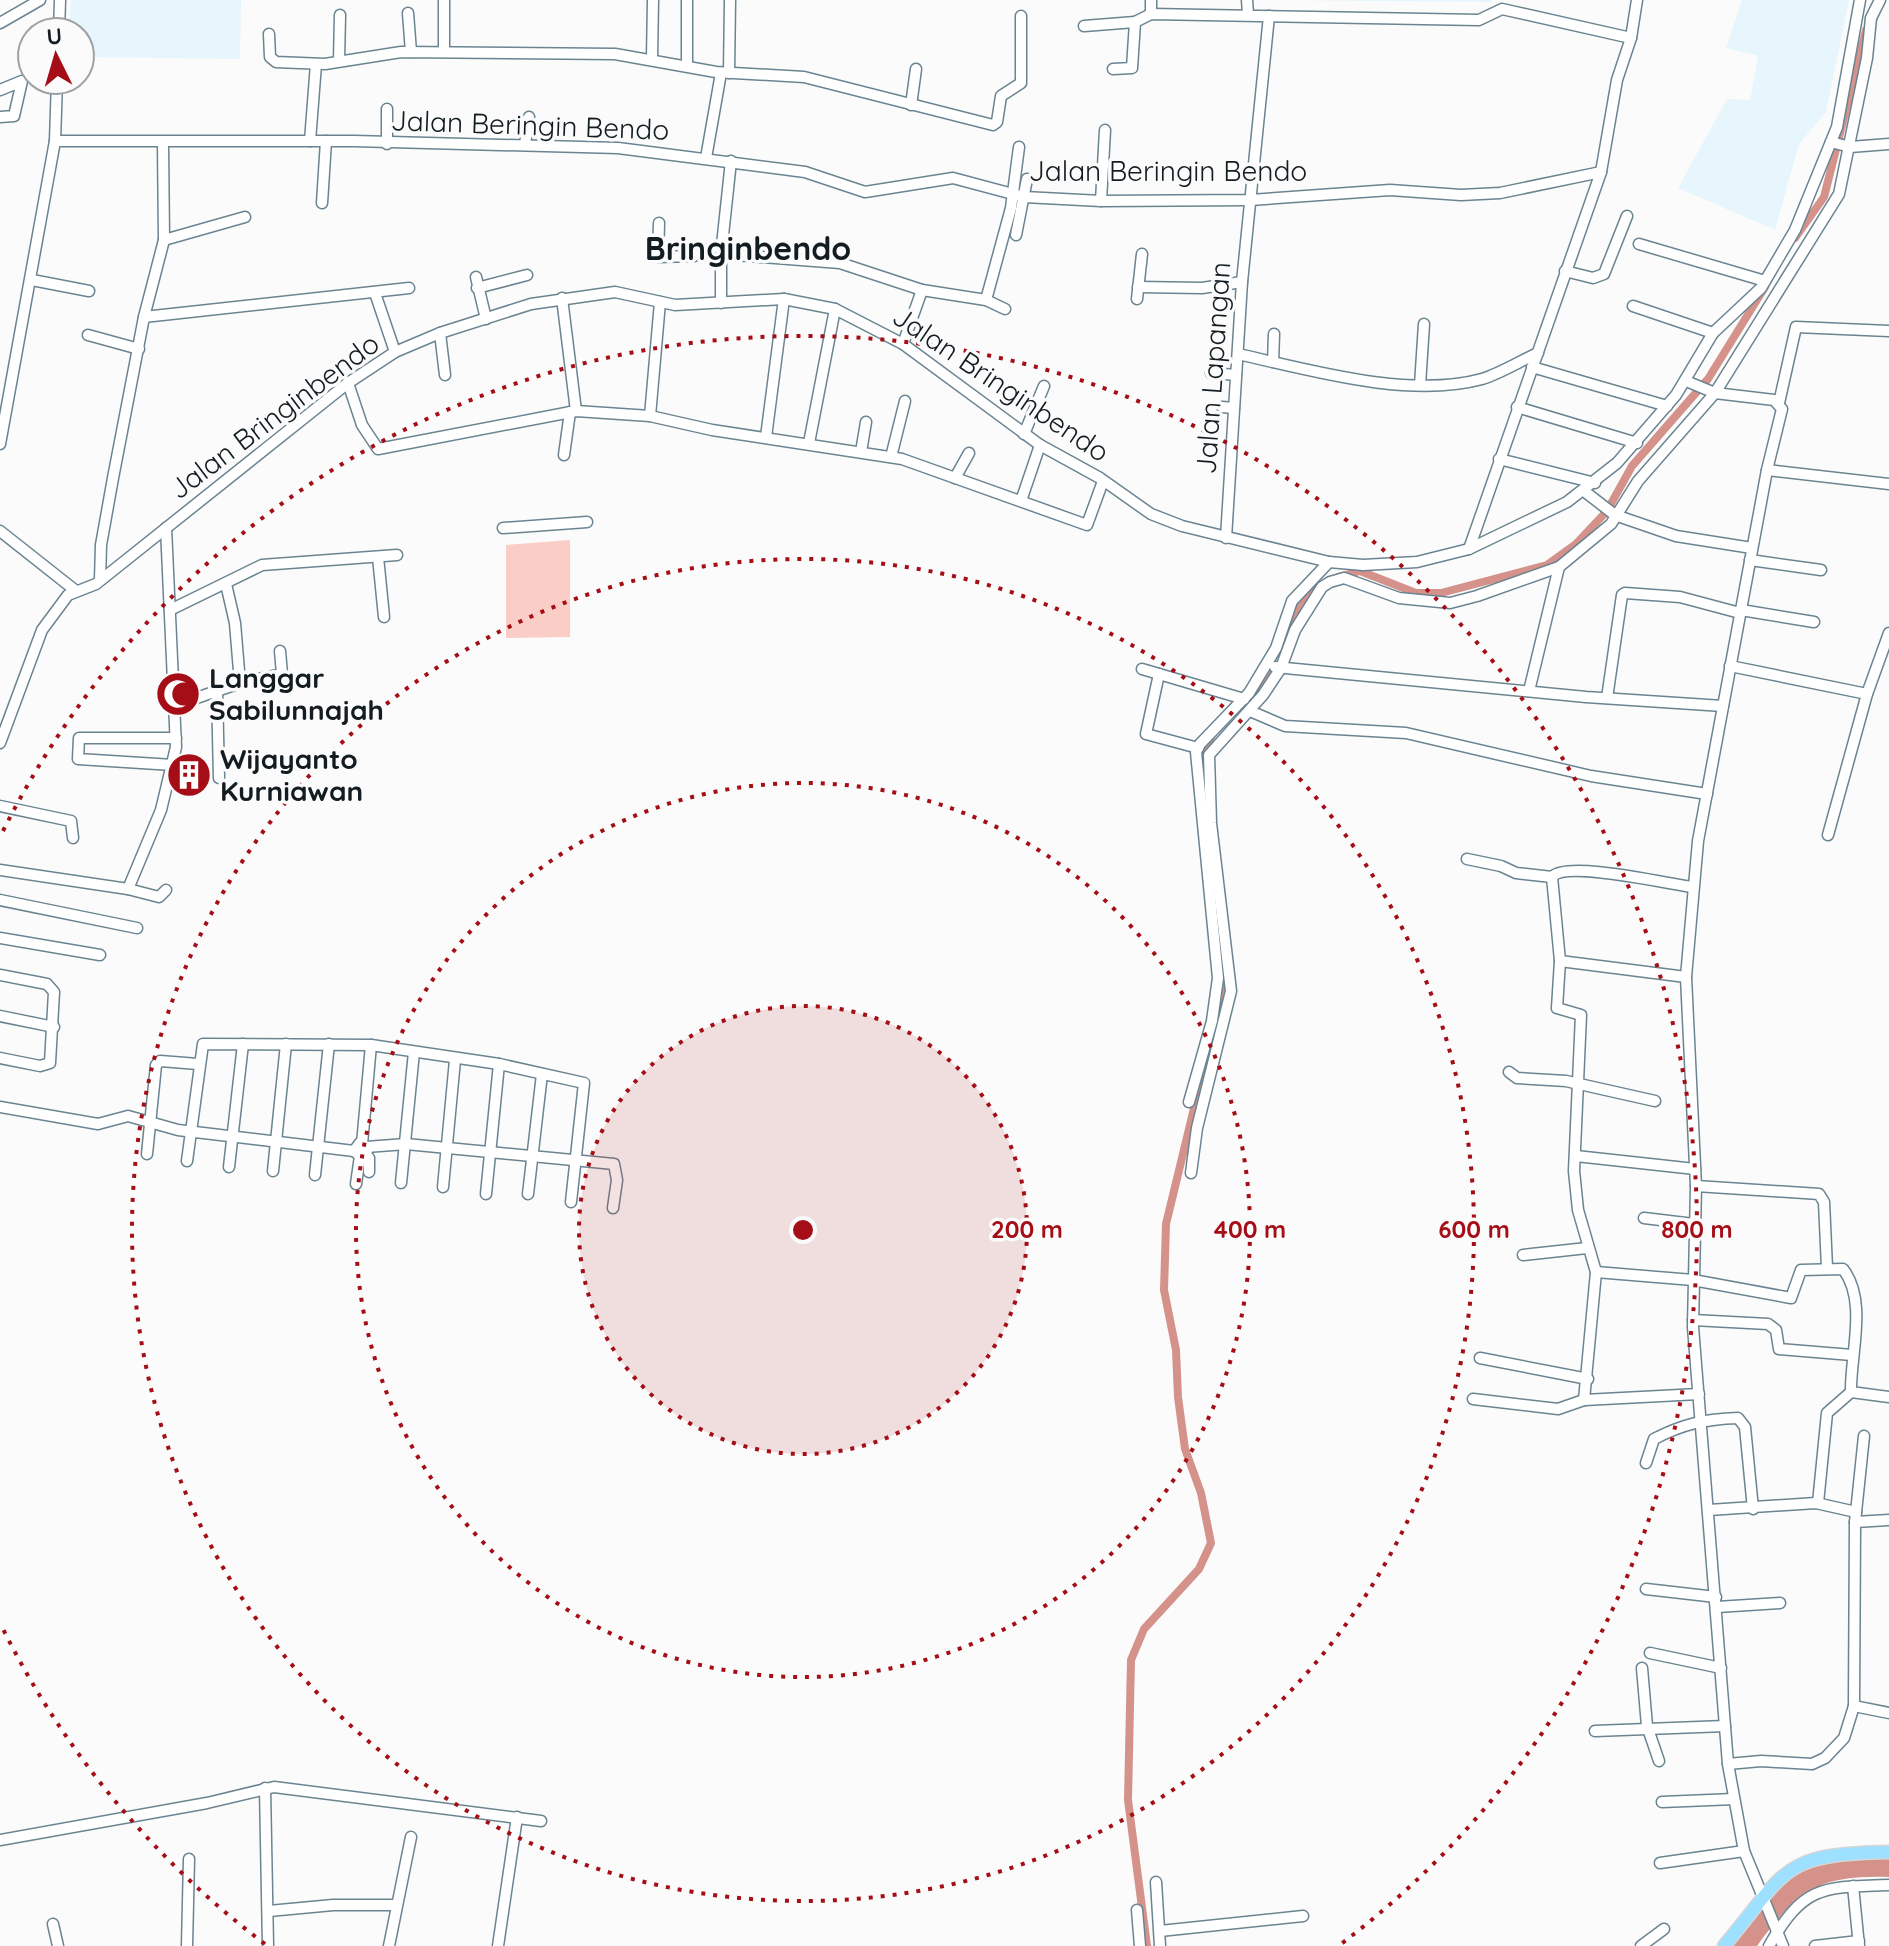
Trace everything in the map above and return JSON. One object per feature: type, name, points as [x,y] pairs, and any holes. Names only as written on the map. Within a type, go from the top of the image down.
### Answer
[{"type":"main road","points":[[1724,1946],[1762,1896],[1788,1870],[1839,1853],[1889,1851]]},
{"type":"street","points":[[0,23],[40,0]]},
{"type":"street","points":[[444,0],[444,52]]},
{"type":"street","points":[[652,59],[653,0]]},
{"type":"street","points":[[687,0],[687,66]]},
{"type":"street","points":[[706,158],[725,73],[730,0]]},
{"type":"street","points":[[1151,0],[1151,14]]},
{"type":"street","points":[[1247,0],[1248,14]]},
{"type":"street","points":[[1494,0],[1494,13]]},
{"type":"street","points":[[1469,549],[1601,172],[1617,80],[1631,38],[1637,0]]},
{"type":"street","points":[[1191,1173],[1197,1128],[1231,991],[1206,765],[1214,746],[1250,711],[1272,666],[1312,602],[1322,587],[1336,579],[1366,585],[1399,598],[1450,603],[1559,567],[1587,547],[1610,512],[1708,391],[1770,288],[1839,194],[1849,147],[1861,44],[1860,0]]},
{"type":"street","points":[[1770,288],[1833,143],[1861,44],[1880,0]]},
{"type":"street","points":[[1084,26],[1135,22],[1151,14],[1479,20],[1502,9],[1631,38]]},
{"type":"street","points":[[408,13],[411,52]]},
{"type":"street","points":[[339,61],[340,15]]},
{"type":"street","points":[[269,34],[272,60],[316,64],[411,52],[590,53],[652,59],[725,73],[804,77],[996,124],[1001,96],[1021,83],[1021,16]]},
{"type":"street","name":"Jalan Lapangan","points":[[1226,538],[1228,425],[1234,408],[1242,282],[1269,16]]},
{"type":"street","points":[[1113,69],[1132,68],[1135,22]]},
{"type":"street","points":[[310,141],[316,64]]},
{"type":"street","points":[[911,105],[916,69]]},
{"type":"street","points":[[0,90],[22,81],[14,116],[0,117]]},
{"type":"street","points":[[1,438],[55,141],[56,96]]},
{"type":"street","points":[[387,109],[387,144]]},
{"type":"street","points":[[525,144],[529,117]]},
{"type":"street","points":[[1101,201],[1105,130]]},
{"type":"street","name":"Jalan Beringin Bendo","points":[[55,141],[163,144],[326,141],[618,148],[805,172],[865,192],[953,178],[1019,196],[1101,201],[1250,200],[1390,190],[1461,195],[1500,193],[1601,172]]},
{"type":"street","points":[[322,203],[326,141]]},
{"type":"street","points":[[1833,143],[1849,147],[1889,144]]},
{"type":"street","points":[[100,580],[101,545],[144,317],[164,240],[163,144]]},
{"type":"street","points":[[1016,235],[1019,147]]},
{"type":"street","points":[[721,303],[721,249],[731,161]]},
{"type":"street","points":[[986,300],[1027,179]]},
{"type":"street","points":[[1565,271],[1593,278],[1604,274],[1627,216]]},
{"type":"street","points":[[164,240],[245,217]]},
{"type":"street","points":[[659,223],[658,257],[694,256],[721,249],[840,263],[922,290],[986,300],[1005,309]]},
{"type":"street","points":[[1639,244],[1770,288]]},
{"type":"street","points":[[1142,254],[1138,293],[1242,282]]},
{"type":"street","points":[[486,319],[476,283],[527,275]]},
{"type":"street","points":[[32,280],[89,291]]},
{"type":"street","points":[[144,317],[409,288]]},
{"type":"street","name":"Jalan Bringinbendo","points":[[0,743],[42,630],[68,595],[100,580],[348,383],[395,352],[440,333],[562,298],[615,292],[693,306],[784,299],[835,309],[903,344],[1040,445],[1151,514],[1226,538],[1329,562],[1363,565],[1417,562],[1469,549],[1584,491],[1637,443],[1686,381],[1713,333],[1770,288]]},
{"type":"street","points":[[903,344],[922,290]]},
{"type":"street","points":[[375,293],[395,352]]},
{"type":"street","points":[[562,298],[573,411],[564,455]]},
{"type":"street","points":[[766,437],[784,299]]},
{"type":"street","points":[[650,416],[660,302]]},
{"type":"street","points":[[1633,306],[1713,333]]},
{"type":"street","points":[[809,443],[835,309]]},
{"type":"street","points":[[1420,385],[1424,324]]},
{"type":"street","points":[[1783,1946],[1744,1851],[1728,1764],[1693,1320],[1696,1186],[1686,977],[1692,887],[1707,794],[1767,470],[1782,409],[1779,403],[1796,327],[1889,331]]},
{"type":"street","points":[[440,333],[445,375]]},
{"type":"street","points":[[1273,362],[1274,334]]},
{"type":"street","points":[[88,335],[139,349]]},
{"type":"street","points":[[1238,354],[1325,374],[1420,385],[1485,378],[1538,353]]},
{"type":"street","points":[[1532,367],[1667,406]]},
{"type":"street","points":[[1211,373],[1236,375]]},
{"type":"street","points":[[1686,381],[1708,391],[1779,403]]},
{"type":"street","points":[[348,383],[362,425],[378,449],[573,411],[650,416],[891,457],[1088,524],[1107,484]]},
{"type":"street","points":[[1024,434],[1044,386]]},
{"type":"street","points":[[891,457],[905,401]]},
{"type":"street","points":[[1222,407],[1234,408]]},
{"type":"street","points":[[1517,407],[1637,443]]},
{"type":"street","points":[[861,452],[866,422]]},
{"type":"street","points":[[1021,501],[1040,445]]},
{"type":"street","points":[[955,478],[969,453]]},
{"type":"street","points":[[1499,459],[1595,483]]},
{"type":"street","points":[[1767,470],[1889,484]]},
{"type":"street","points":[[1584,491],[1610,512],[1676,536],[1752,548]]},
{"type":"street","points":[[503,528],[587,522]]},
{"type":"street","points":[[128,889],[161,810],[173,765],[176,738],[166,528]]},
{"type":"street","points":[[0,531],[82,590]]},
{"type":"street","points":[[170,610],[262,565],[397,555]]},
{"type":"street","points":[[378,557],[384,617]]},
{"type":"street","points":[[1750,560],[1821,570]]},
{"type":"street","points":[[1189,1102],[1212,1021],[1218,978],[1196,760],[1198,748],[1272,666],[1292,601],[1329,562]]},
{"type":"street","points":[[1529,691],[1559,567]]},
{"type":"street","points":[[226,584],[235,623],[240,683]]},
{"type":"street","points":[[1607,698],[1625,593],[1680,597],[1740,612],[1814,622]]},
{"type":"street","points":[[1828,835],[1867,694],[1889,633]]},
{"type":"street","points":[[173,706],[240,683],[282,674],[280,651]]},
{"type":"street","points":[[1272,666],[1723,706]]},
{"type":"street","points":[[1730,666],[1867,694]]},
{"type":"street","points":[[1142,669],[1244,699]]},
{"type":"street","points":[[1159,674],[1146,734],[1198,748]]},
{"type":"street","points":[[217,691],[219,778]]},
{"type":"street","points":[[1250,711],[1285,726],[1406,733],[1591,776],[1707,794]]},
{"type":"street","points":[[173,765],[78,759],[79,738],[176,738]]},
{"type":"street","points":[[0,806],[71,821],[73,838]]},
{"type":"street","points":[[1467,859],[1501,866],[1516,873],[1552,877],[1563,870],[1594,872],[1692,887]]},
{"type":"street","points":[[0,870],[128,889],[159,897],[166,890]]},
{"type":"street","points":[[1552,877],[1560,961],[1557,1008],[1581,1015],[1576,1156],[1578,1210],[1596,1272],[1584,1400]]},
{"type":"street","points":[[0,900],[137,928]]},
{"type":"street","points":[[0,938],[100,955]]},
{"type":"street","points":[[1560,961],[1686,977]]},
{"type":"street","points":[[0,975],[51,987],[54,1027],[48,1066],[0,1058]]},
{"type":"street","points":[[0,1016],[54,1027]]},
{"type":"street","points":[[187,1161],[203,1044],[371,1045],[455,1060],[499,1064],[584,1083],[571,1202]]},
{"type":"street","points":[[229,1167],[235,1137],[243,1044]]},
{"type":"street","points":[[273,1171],[286,1044]]},
{"type":"street","points":[[315,1175],[329,1044]]},
{"type":"street","points":[[356,1184],[371,1045]]},
{"type":"street","points":[[401,1183],[414,1052]]},
{"type":"street","points":[[443,1187],[455,1060]]},
{"type":"street","points":[[147,1154],[158,1062],[198,1064]]},
{"type":"street","points":[[486,1194],[499,1064]]},
{"type":"street","points":[[1509,1072],[1523,1079],[1580,1084],[1655,1101]]},
{"type":"street","points":[[528,1194],[542,1074]]},
{"type":"street","points":[[0,1107],[98,1124],[123,1116],[193,1131],[318,1146],[362,1150],[406,1144],[616,1165],[613,1208]]},
{"type":"street","points":[[362,1150],[369,1158],[369,1172]]},
{"type":"street","points":[[1576,1156],[1693,1169]]},
{"type":"street","points":[[1696,1186],[1819,1194],[1824,1202],[1827,1268]]},
{"type":"street","points":[[1644,1218],[1694,1224]]},
{"type":"street","points":[[1523,1255],[1587,1248]]},
{"type":"street","points":[[1596,1272],[1693,1280],[1791,1298],[1801,1270],[1843,1269],[1848,1275],[1856,1315],[1851,1392],[1827,1413],[1818,1503]]},
{"type":"street","points":[[1693,1320],[1768,1324],[1774,1326],[1779,1349],[1852,1355]]},
{"type":"street","points":[[1480,1358],[1588,1379]]},
{"type":"street","points":[[1851,1392],[1889,1397]]},
{"type":"street","points":[[1473,1399],[1558,1409],[1584,1400],[1699,1394]]},
{"type":"street","points":[[1646,1463],[1654,1439],[1701,1419],[1742,1421],[1753,1509]]},
{"type":"street","points":[[1728,1764],[1761,1761],[1812,1764],[1825,1758],[1844,1738],[1854,1706],[1856,1517],[1864,1436]]},
{"type":"street","points":[[1709,1510],[1818,1503],[1856,1517],[1889,1520]]},
{"type":"street","points":[[1646,1589],[1717,1602],[1780,1603]]},
{"type":"street","points":[[1650,1653],[1721,1668]]},
{"type":"street","points":[[1642,1668],[1647,1726],[1659,1761]]},
{"type":"street","points":[[1854,1706],[1889,1713]]},
{"type":"street","points":[[1595,1731],[1647,1726],[1725,1726]]},
{"type":"street","points":[[265,1788],[268,1946]]},
{"type":"street","points":[[0,1840],[207,1803],[265,1788],[541,1821]]},
{"type":"street","points":[[1662,1802],[1734,1799]]},
{"type":"street","points":[[498,1946],[517,1817]]},
{"type":"street","points":[[389,1946],[411,1837]]},
{"type":"street","points":[[1660,1863],[1744,1851]]},
{"type":"street","points":[[187,1946],[189,1859]]},
{"type":"street","points":[[1156,1882],[1160,1946]]},
{"type":"street","points":[[1769,1946],[1777,1926],[1807,1897],[1820,1891],[1853,1886],[1889,1885]]},
{"type":"street","points":[[1815,1946],[1859,1944],[1853,1886]]},
{"type":"street","points":[[269,1911],[333,1905],[395,1905]]},
{"type":"street","points":[[1137,1910],[1140,1946]]},
{"type":"street","points":[[1160,1931],[1303,1916]]},
{"type":"street","points":[[53,1924],[58,1946]]},
{"type":"street","points":[[1641,1946],[1664,1929]]},
{"type":"shaded area","points":[[71,0],[241,0],[240,59],[96,57],[96,16],[70,16]]},
{"type":"shaded area","points":[[1275,0],[1492,0],[1492,2]]},
{"type":"shaded area","points":[[1742,0],[1849,0],[1826,112],[1799,144],[1775,230],[1678,188],[1727,99],[1750,100],[1758,56],[1726,48]]},
{"type":"shaded area","points":[[570,540],[570,637],[506,638],[506,545]]},
{"type":"shaded area","points":[[1889,1855],[1889,1877],[1826,1883],[1798,1899],[1757,1946],[1727,1946],[1786,1875],[1834,1858]]},
{"type":"waterway","points":[[1795,238],[1824,197],[1866,30]]},
{"type":"waterway","points":[[1338,577],[1360,571],[1416,593],[1441,593],[1547,565],[1576,544],[1607,511],[1632,466],[1708,379],[1765,287]]},
{"type":"waterway","points":[[1287,629],[1296,611],[1319,586]]},
{"type":"waterway","points":[[1246,702],[1258,691],[1267,670]]},
{"type":"waterway","points":[[1201,769],[1202,754],[1213,733]]},
{"type":"waterway","points":[[1147,1946],[1128,1800],[1131,1660],[1144,1629],[1199,1569],[1211,1543],[1201,1493],[1185,1449],[1176,1350],[1164,1290],[1166,1224],[1205,1063],[1219,1022],[1225,965]]},
{"type":"place","name":"Langgar Sabilunnajah","points":[[178,694]]},
{"type":"place","name":"Wijayanto Kurniawan","points":[[189,775]]},
{"type":"district","name":"Bringinbendo","points":[[748,249]]}]
